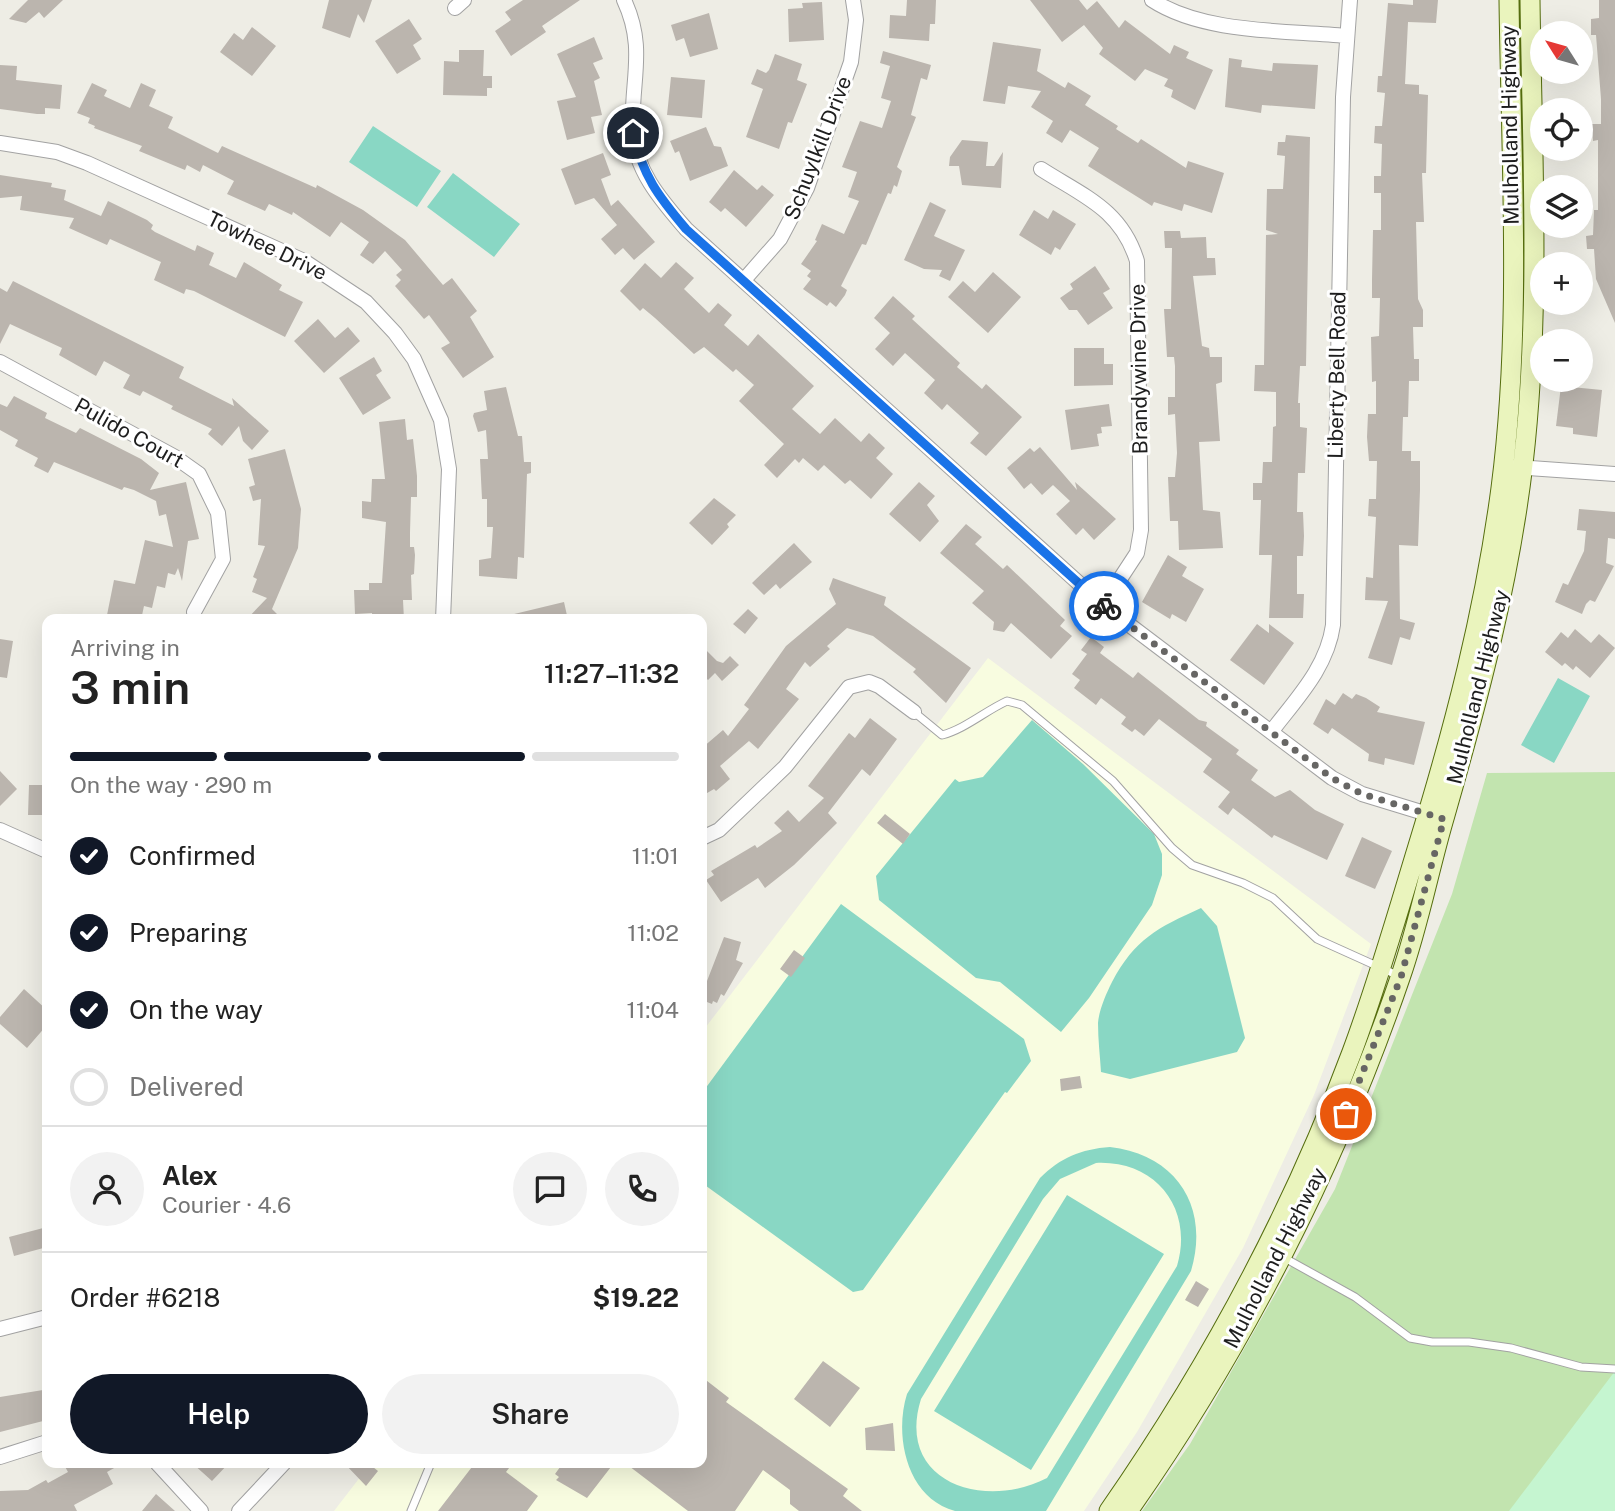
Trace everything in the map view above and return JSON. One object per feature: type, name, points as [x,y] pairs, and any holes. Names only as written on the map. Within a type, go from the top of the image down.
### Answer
[{"type":"main road","name":"Mulholland Highway","points":[[1128,1511],[1206,1391],[1273,1252],[1336,1137],[1401,977],[1488,566],[1503,465],[1511,354],[1509,0]]},
{"type":"main road","name":"Mulholland Highway","points":[[1109,1511],[1273,1252],[1348,1063],[1436,817],[1465,747],[1497,617],[1523,467],[1534,331],[1530,0]]},
{"type":"street","points":[[624,0],[635,22],[639,52],[633,133],[640,163],[656,195],[686,229],[1103,605],[1332,778],[1362,794],[1436,817]]},
{"type":"street","name":"Schuylkill Drive","points":[[744,280],[780,239],[807,188],[851,62],[856,20],[853,0]]},
{"type":"street","points":[[1153,0],[1170,12],[1211,23],[1346,36]]},
{"type":"street","name":"Liberty Bell Road","points":[[1271,732],[1320,667],[1330,646],[1333,625],[1346,36],[1350,0]]},
{"type":"street","name":"Towhee Drive","points":[[0,143],[57,152],[86,163],[304,261],[366,302],[395,333],[414,359],[441,420],[449,469],[443,614]]},
{"type":"street","name":"Brandywine Drive","points":[[1041,169],[1111,214],[1129,236],[1137,261],[1141,530],[1137,553],[1103,605]]},
{"type":"street","name":"Pulido Court","points":[[0,362],[175,457],[199,474],[218,513],[223,559],[194,612]]},
{"type":"street","points":[[1503,465],[1615,474]]},
{"type":"street","points":[[707,836],[719,830],[785,768],[849,687],[869,682],[879,686],[914,712]]},
{"type":"street","points":[[0,831],[42,849]]},
{"type":"street","points":[[0,1329],[42,1318]]},
{"type":"street","points":[[0,1457],[42,1444]]},
{"type":"street","points":[[162,1468],[201,1511]]},
{"type":"street","points":[[239,1511],[279,1468]]},
{"type":"lane","points":[[914,712],[942,735],[956,731],[982,713],[1007,701],[1022,705],[1114,781],[1172,848],[1192,865],[1244,883],[1273,898],[1317,939],[1401,977]]},
{"type":"lane","points":[[1273,1252],[1354,1297],[1410,1338],[1497,1346],[1581,1367],[1615,1369]]},
{"type":"lane","points":[[411,1511],[429,1468]]},
{"type":"shaded area","points":[[988,658],[1371,944],[1314,1095],[1243,1248],[1137,1432],[1084,1511],[334,1511],[367,1468],[707,1468],[707,1025]]},
{"type":"green space","points":[[373,126],[441,171],[417,207],[349,162]]},
{"type":"green space","points":[[453,173],[520,224],[494,257],[427,207]]},
{"type":"green space","points":[[1558,678],[1590,696],[1554,763],[1521,745]]},
{"type":"green space","points":[[1032,720],[1083,764],[1154,834],[1162,854],[1162,875],[1152,905],[1089,998],[1061,1032],[1000,982],[976,978],[879,900],[876,876],[955,779],[959,782],[983,777]]},
{"type":"green space","points":[[1615,772],[1615,1511],[1142,1511],[1190,1444],[1335,1189],[1452,894],[1487,773]]},
{"type":"green space","points":[[841,904],[1024,1039],[1031,1061],[1007,1093],[1005,1092],[863,1290],[853,1292],[707,1187],[707,1086]]},
{"type":"green space","points":[[1201,908],[1217,926],[1245,1038],[1237,1052],[1130,1079],[1101,1072],[1098,1023],[1101,1007],[1121,967],[1129,955],[1149,936]]},
{"type":"green space","points":[[1110,1147],[1133,1152],[1154,1161],[1170,1173],[1183,1188],[1196,1226],[1196,1248],[1191,1271],[1046,1511],[955,1511],[938,1504],[925,1493],[908,1463],[902,1428],[907,1394],[1040,1178],[1063,1160],[1080,1152]],"holes":[[[1096,1163],[1117,1164],[1152,1179],[1165,1192],[1175,1208],[1180,1225],[1181,1245],[1177,1266],[1047,1478],[1022,1487],[997,1491],[973,1489],[951,1482],[933,1469],[921,1451],[916,1428],[921,1399],[1043,1199],[1060,1179]]]},
{"type":"green space","points":[[1067,1195],[1164,1254],[1031,1470],[934,1411]]},
{"type":"green space","points":[[1615,1371],[1615,1511],[1509,1511]]},
{"type":"building","points":[[28,0],[63,0],[44,18],[39,12],[26,23],[9,19]]},
{"type":"building","points":[[329,0],[372,0],[364,23],[358,14],[350,38],[322,28]]},
{"type":"building","points":[[523,0],[580,0],[542,26],[546,32],[511,56],[495,31],[511,20],[505,12]]},
{"type":"building","points":[[907,0],[936,0],[935,24],[930,24],[929,41],[889,38],[890,15],[906,16]]},
{"type":"building","points":[[1030,0],[1079,0],[1087,10],[1097,1],[1119,28],[1125,20],[1170,54],[1174,45],[1189,52],[1186,58],[1213,70],[1195,110],[1171,97],[1173,90],[1164,86],[1168,79],[1145,69],[1135,81],[1099,54],[1103,48],[1084,25],[1062,42]]},
{"type":"building","points":[[1413,0],[1438,0],[1436,23],[1408,22],[1405,84],[1419,85],[1419,94],[1428,95],[1426,173],[1422,173],[1424,222],[1416,222],[1418,299],[1423,310],[1423,327],[1413,327],[1414,359],[1419,359],[1419,381],[1409,381],[1408,417],[1403,417],[1402,451],[1411,451],[1411,461],[1420,461],[1420,490],[1418,546],[1399,545],[1400,619],[1415,623],[1410,640],[1400,637],[1392,665],[1368,658],[1388,601],[1365,600],[1366,577],[1373,578],[1376,517],[1368,516],[1369,499],[1376,499],[1377,461],[1369,461],[1367,437],[1368,414],[1376,414],[1376,381],[1372,382],[1371,337],[1379,336],[1380,298],[1372,298],[1373,230],[1381,230],[1381,193],[1374,193],[1374,176],[1381,176],[1382,144],[1374,143],[1375,126],[1382,126],[1385,93],[1377,92],[1378,76],[1382,76],[1388,3],[1413,5]]},
{"type":"building","points":[[1599,0],[1615,0],[1615,323],[1596,279],[1594,249],[1587,249],[1586,238],[1593,238],[1594,210],[1598,210],[1598,140],[1593,141],[1593,124],[1601,124],[1601,99],[1596,35],[1593,35],[1591,19],[1599,18]]},
{"type":"building","points":[[822,2],[824,40],[789,42],[788,9],[803,8],[802,3]]},
{"type":"building","points":[[709,13],[718,49],[690,57],[684,38],[676,41],[671,25]]},
{"type":"building","points":[[409,19],[422,39],[413,45],[421,59],[397,74],[375,41]]},
{"type":"building","points":[[252,27],[276,46],[252,76],[220,52],[234,33],[243,40]]},
{"type":"building","points":[[594,37],[603,59],[593,63],[600,78],[594,81],[602,115],[591,117],[595,133],[567,140],[557,101],[576,97],[557,54]]},
{"type":"building","points":[[993,42],[1041,49],[1037,71],[1065,88],[1068,82],[1091,96],[1085,105],[1118,126],[1116,129],[1138,143],[1141,139],[1186,168],[1188,161],[1224,173],[1212,213],[1184,204],[1182,211],[1154,202],[1152,206],[1088,166],[1099,148],[1070,130],[1062,143],[1046,133],[1053,121],[1031,107],[1041,91],[1008,86],[1005,104],[983,101]]},
{"type":"building","points":[[459,50],[484,50],[483,76],[492,76],[492,88],[487,88],[487,96],[443,95],[444,61],[459,62]]},
{"type":"building","points":[[883,51],[931,65],[927,80],[921,78],[911,115],[916,117],[897,167],[902,171],[897,187],[894,185],[891,194],[888,193],[866,245],[862,244],[841,286],[847,290],[845,295],[836,307],[830,302],[827,306],[803,289],[811,279],[807,276],[811,271],[801,264],[817,241],[815,240],[822,224],[844,234],[859,201],[848,197],[857,172],[842,167],[860,121],[882,128],[891,101],[881,98],[890,66],[880,63]]},
{"type":"building","points":[[775,54],[802,64],[797,80],[807,84],[792,123],[788,122],[779,149],[746,137],[763,89],[751,84],[757,69],[766,73],[769,70]]},
{"type":"building","points":[[1229,58],[1242,60],[1241,67],[1272,71],[1273,63],[1318,65],[1315,109],[1262,105],[1261,113],[1225,107]]},
{"type":"building","points":[[0,65],[17,66],[16,80],[62,85],[60,109],[45,108],[45,114],[37,114],[0,109]]},
{"type":"building","points":[[671,77],[705,80],[702,118],[667,115]]},
{"type":"building","points":[[92,83],[107,90],[104,96],[130,108],[141,83],[156,90],[149,106],[173,117],[168,128],[218,153],[222,146],[316,188],[317,185],[363,210],[405,240],[443,285],[452,278],[477,311],[470,317],[494,357],[463,378],[441,348],[450,343],[429,315],[424,319],[395,286],[401,280],[396,275],[402,270],[385,251],[373,264],[360,255],[369,242],[341,222],[330,237],[293,212],[292,215],[269,204],[265,211],[227,194],[234,181],[203,165],[200,172],[187,165],[185,170],[139,151],[142,146],[94,128],[95,126],[88,123],[90,118],[77,113]]},
{"type":"building","points":[[706,127],[714,146],[721,147],[728,166],[690,181],[679,151],[675,153],[670,141]]},
{"type":"building","points":[[1286,135],[1310,137],[1306,366],[1300,366],[1298,403],[1300,427],[1307,428],[1305,473],[1298,473],[1297,512],[1303,512],[1304,536],[1303,556],[1297,556],[1297,594],[1304,594],[1303,618],[1269,618],[1272,555],[1259,555],[1261,500],[1253,500],[1253,483],[1262,483],[1263,462],[1272,462],[1276,392],[1254,391],[1255,365],[1264,365],[1266,235],[1278,234],[1266,230],[1267,189],[1283,189],[1285,156],[1277,155],[1278,142],[1285,142]]},
{"type":"building","points":[[962,140],[988,142],[986,166],[994,166],[1003,152],[1001,188],[962,185],[959,166],[949,166],[950,157]]},
{"type":"building","points":[[603,153],[611,175],[601,179],[611,206],[618,200],[655,242],[634,260],[623,248],[615,255],[601,239],[617,225],[594,198],[575,205],[561,169]]},
{"type":"building","points":[[734,170],[757,190],[762,185],[774,195],[746,227],[725,208],[721,212],[709,202]]},
{"type":"building","points":[[0,175],[52,183],[51,187],[66,190],[64,200],[101,216],[108,201],[147,220],[153,225],[151,229],[155,232],[195,251],[197,245],[214,253],[209,265],[236,278],[244,262],[282,285],[279,290],[303,302],[285,337],[194,291],[186,289],[184,294],[154,280],[161,262],[110,239],[107,245],[69,228],[74,218],[20,210],[22,196],[0,198]]},
{"type":"building","points":[[930,202],[946,210],[934,236],[965,250],[950,281],[939,276],[942,270],[924,269],[904,260]]},
{"type":"building","points":[[1034,210],[1048,219],[1053,210],[1076,224],[1060,250],[1055,247],[1051,255],[1019,235]]},
{"type":"building","points":[[1164,231],[1180,231],[1181,238],[1206,237],[1207,258],[1215,258],[1216,275],[1193,276],[1202,346],[1209,348],[1210,357],[1222,357],[1222,382],[1216,384],[1220,441],[1199,442],[1203,510],[1220,512],[1223,548],[1179,550],[1178,521],[1170,521],[1168,477],[1175,477],[1177,453],[1175,414],[1168,415],[1168,397],[1175,397],[1175,366],[1174,357],[1167,357],[1164,309],[1171,309],[1172,248],[1165,248]]},
{"type":"building","points":[[676,262],[694,278],[684,289],[709,313],[718,303],[732,315],[724,325],[748,346],[758,334],[814,386],[792,409],[820,434],[835,418],[861,442],[869,433],[885,448],[876,458],[893,474],[871,499],[850,480],[845,484],[824,465],[818,471],[803,458],[799,463],[795,459],[777,478],[764,465],[784,444],[739,401],[754,385],[736,369],[733,372],[704,347],[694,354],[643,308],[640,311],[620,291],[645,263],[661,278]]},
{"type":"building","points":[[1095,266],[1110,289],[1103,293],[1113,308],[1088,325],[1077,310],[1069,310],[1060,298],[1073,289],[1070,284]]},
{"type":"building","points":[[993,272],[1021,297],[988,333],[948,297],[963,281],[975,292]]},
{"type":"building","points":[[13,281],[184,367],[179,378],[234,406],[232,398],[269,431],[252,450],[243,441],[239,426],[222,446],[208,434],[212,429],[171,409],[173,406],[143,391],[140,396],[123,388],[130,375],[104,361],[96,376],[59,355],[62,348],[10,324],[0,344],[0,288],[7,292]]},
{"type":"building","points":[[893,296],[915,316],[912,319],[960,363],[957,367],[982,389],[986,384],[1022,417],[986,456],[970,443],[979,433],[947,404],[942,410],[924,393],[935,380],[905,353],[893,366],[875,349],[890,333],[874,318]]},
{"type":"building","points":[[318,319],[335,338],[348,327],[360,341],[324,373],[294,341]]},
{"type":"building","points":[[1074,348],[1104,348],[1104,364],[1113,364],[1113,385],[1074,386]]},
{"type":"building","points":[[374,357],[382,371],[376,375],[391,398],[363,415],[339,378]]},
{"type":"building","points":[[506,387],[518,436],[522,436],[524,462],[531,462],[531,473],[527,474],[524,558],[518,557],[517,579],[479,576],[479,560],[491,558],[493,527],[487,527],[487,499],[482,499],[480,459],[488,459],[486,430],[478,432],[473,416],[474,413],[487,410],[484,391]]},
{"type":"building","points":[[1602,390],[1597,437],[1573,434],[1573,428],[1556,426],[1560,392]]},
{"type":"building","points":[[14,396],[47,413],[45,418],[76,433],[80,428],[141,459],[159,473],[150,490],[186,482],[199,539],[188,541],[182,581],[178,568],[175,575],[168,573],[165,588],[157,586],[152,608],[144,606],[142,614],[107,614],[114,580],[135,584],[145,540],[173,547],[166,514],[159,516],[156,501],[134,490],[124,487],[122,490],[54,462],[48,473],[34,466],[38,458],[15,446],[18,440],[0,430],[0,404],[7,407]]},
{"type":"building","points":[[1109,404],[1112,426],[1101,427],[1102,433],[1097,434],[1099,446],[1071,450],[1065,410]]},
{"type":"building","points":[[405,419],[407,440],[413,439],[417,497],[411,497],[410,547],[414,547],[414,574],[411,575],[412,600],[403,600],[404,614],[355,614],[354,590],[369,590],[369,583],[382,583],[386,522],[362,518],[362,501],[371,502],[372,479],[385,479],[379,422]]},
{"type":"building","points":[[1040,447],[1077,490],[1075,482],[1116,519],[1094,540],[1083,528],[1076,535],[1056,514],[1070,501],[1053,485],[1042,495],[1031,483],[1024,489],[1007,468],[1030,448],[1034,452]]},
{"type":"building","points":[[285,449],[301,509],[298,548],[272,609],[277,614],[252,614],[267,598],[252,592],[257,579],[253,577],[265,546],[258,545],[261,499],[253,501],[249,487],[255,485],[248,459]]},
{"type":"building","points":[[919,482],[935,496],[927,505],[939,521],[920,542],[889,514]]},
{"type":"building","points":[[714,498],[736,515],[712,545],[689,523]]},
{"type":"building","points":[[1579,509],[1615,512],[1615,539],[1608,538],[1606,563],[1614,566],[1595,602],[1590,600],[1582,614],[1555,602],[1563,583],[1568,585],[1584,551],[1586,531],[1577,530]]},
{"type":"building","points":[[966,524],[982,537],[975,544],[1003,569],[1007,565],[1065,620],[1060,626],[1072,636],[1051,659],[1011,623],[1004,632],[993,630],[994,622],[972,603],[984,591],[940,553]]},
{"type":"building","points":[[794,543],[812,562],[780,589],[776,584],[764,595],[752,583]]},
{"type":"building","points":[[1168,555],[1187,567],[1182,576],[1204,589],[1186,622],[1172,614],[1170,619],[1142,602]]},
{"type":"building","points":[[833,578],[886,597],[884,605],[971,668],[946,703],[913,672],[916,669],[873,636],[847,628],[827,646],[830,649],[810,667],[805,662],[786,689],[799,699],[758,749],[749,741],[720,766],[730,779],[716,791],[714,789],[707,793],[707,744],[723,730],[728,736],[749,709],[744,705],[786,646],[836,604],[829,589]]},
{"type":"building","points":[[564,602],[567,614],[514,614]]},
{"type":"building","points":[[748,609],[758,618],[745,634],[733,624]]},
{"type":"building","points":[[1257,624],[1269,633],[1269,624],[1294,643],[1264,685],[1230,660]]},
{"type":"building","points":[[1575,629],[1591,643],[1599,634],[1615,648],[1590,678],[1576,666],[1573,670],[1565,663],[1562,666],[1545,652],[1561,632],[1568,638]]},
{"type":"building","points":[[1091,637],[1104,647],[1100,653],[1133,678],[1138,672],[1199,720],[1207,722],[1206,726],[1239,750],[1236,754],[1258,770],[1251,780],[1275,797],[1290,790],[1315,810],[1344,824],[1327,860],[1274,835],[1272,838],[1233,808],[1228,815],[1218,807],[1230,792],[1203,772],[1212,759],[1159,719],[1144,736],[1135,729],[1132,732],[1121,724],[1126,717],[1101,698],[1096,705],[1074,688],[1080,680],[1072,674],[1087,654],[1081,650]]},
{"type":"building","points":[[0,639],[13,641],[7,678],[0,677]]},
{"type":"building","points":[[707,651],[717,661],[723,663],[730,656],[739,665],[722,681],[715,673],[708,680]]},
{"type":"building","points":[[1343,693],[1352,699],[1356,694],[1366,698],[1380,707],[1377,712],[1425,722],[1414,765],[1385,758],[1384,765],[1368,761],[1369,754],[1332,728],[1328,734],[1313,724],[1326,699],[1335,705]]},
{"type":"building","points":[[870,718],[897,739],[870,776],[862,769],[828,813],[837,823],[794,865],[765,888],[758,878],[721,902],[707,881],[714,875],[711,871],[755,845],[757,848],[782,831],[774,823],[788,810],[799,822],[824,798],[808,786],[849,733],[855,738]]},
{"type":"building","points":[[0,771],[17,789],[0,806]]},
{"type":"building","points":[[29,785],[42,785],[42,815],[28,815]]},
{"type":"building","points":[[885,814],[910,834],[903,844],[877,823]]},
{"type":"building","points":[[1362,837],[1392,851],[1375,889],[1345,876]]},
{"type":"building","points":[[724,937],[741,942],[736,960],[743,963],[717,1003],[707,1002],[707,981]]},
{"type":"building","points":[[794,950],[805,958],[791,977],[780,969]]},
{"type":"building","points":[[24,989],[42,1005],[42,1031],[27,1048],[0,1024],[0,1017]]},
{"type":"building","points":[[1080,1076],[1082,1088],[1061,1091],[1060,1079]]},
{"type":"building","points":[[42,1228],[42,1248],[14,1256],[9,1237]]},
{"type":"building","points":[[1196,1281],[1209,1289],[1198,1307],[1185,1300]]},
{"type":"building","points":[[823,1361],[860,1388],[830,1427],[794,1399]]},
{"type":"building","points":[[707,1381],[729,1398],[726,1402],[848,1489],[843,1496],[862,1511],[799,1511],[790,1504],[790,1490],[763,1470],[735,1511],[688,1511],[632,1468],[707,1468]]},
{"type":"building","points":[[42,1390],[42,1421],[0,1432],[0,1397]]},
{"type":"building","points":[[893,1423],[895,1451],[866,1450],[865,1428]]},
{"type":"building","points":[[66,1468],[114,1468],[107,1472],[113,1484],[74,1505],[77,1511],[0,1511],[0,1491],[28,1490],[68,1472]]},
{"type":"building","points":[[198,1468],[224,1468],[212,1481]]},
{"type":"building","points":[[349,1468],[374,1468],[378,1471],[366,1486]]},
{"type":"building","points":[[471,1468],[509,1468],[506,1472],[538,1496],[527,1511],[438,1511]]},
{"type":"building","points":[[559,1468],[610,1468],[587,1498],[556,1480],[559,1477],[555,1474]]},
{"type":"building","points":[[156,1494],[175,1511],[142,1511]]},
{"type":"way so far","points":[[1104,606],[1332,778],[1362,794],[1444,819],[1401,977],[1346,1114]]},
{"type":"route","points":[[633,133],[640,163],[656,195],[686,229],[1104,606]]}]
